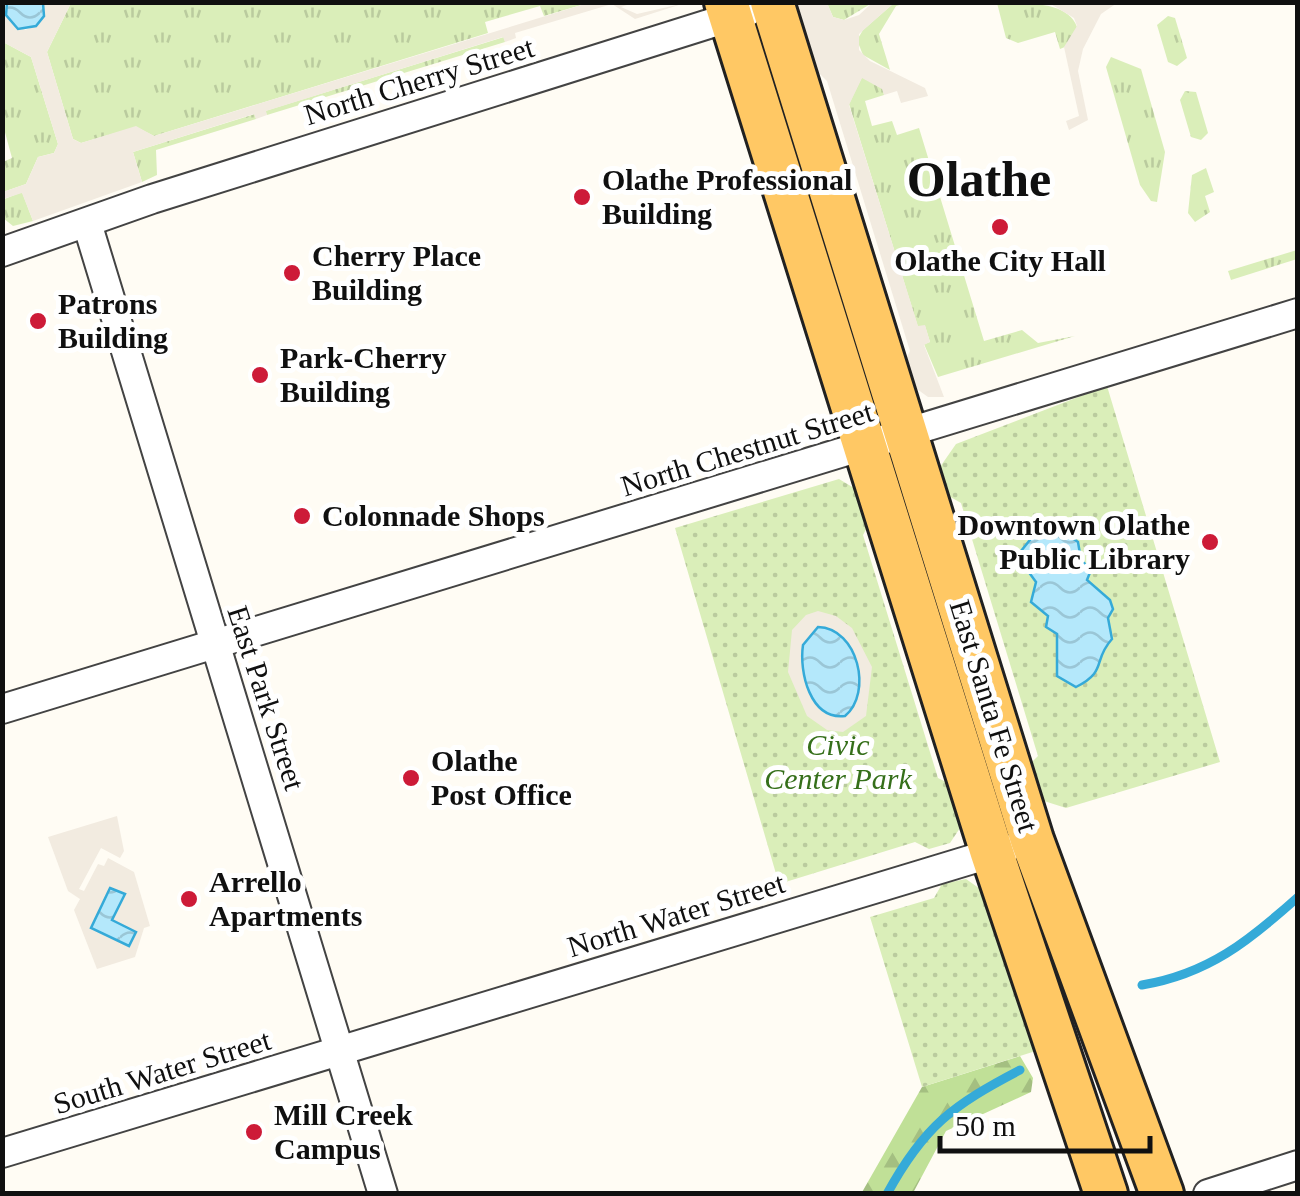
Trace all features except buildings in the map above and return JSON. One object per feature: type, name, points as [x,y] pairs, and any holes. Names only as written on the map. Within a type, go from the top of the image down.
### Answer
[{"type":"main road","name":"East Santa Fe Street","points":[[772,3],[1032,840],[1162,1194]]},
{"type":"main road","name":"East Santa Fe Street","points":[[728,10],[992,853],[1106,1194]]},
{"type":"street","name":"North Cherry Street","points":[[2,252],[152,198],[728,10],[772,3]]},
{"type":"street","name":"East Park Street","points":[[87,223],[383,1194]]},
{"type":"street","name":"North Chestnut Street","points":[[2,708],[1298,313]]},
{"type":"street","name":"North Water Street","points":[[340,1052],[1032,840]]},
{"type":"street","name":"South Water Street","points":[[2,1153],[340,1052]]},
{"type":"street","points":[[1208,1194],[1298,1165]]},
{"type":"green space","points":[[71,3],[588,3],[544,16],[540,6],[485,22],[488,33],[154,136],[136,127],[81,143],[73,139],[47,52]]},
{"type":"green space","points":[[827,3],[872,3],[844,20],[833,17]]},
{"type":"green space","points":[[894,3],[906,3],[896,6],[879,34],[890,70],[863,55],[857,40]]},
{"type":"green space","points":[[997,3],[1055,8],[1072,18],[1077,27],[1067,46],[1060,49],[1055,32],[1018,43],[1006,38]]},
{"type":"green space","points":[[1168,16],[1175,18],[1187,58],[1177,66],[1168,62],[1157,25]]},
{"type":"green space","points":[[504,37],[505,42],[267,115],[265,111]]},
{"type":"green space","points":[[3,42],[31,57],[58,144],[54,153],[38,157],[26,184],[3,192],[3,162],[12,158],[3,125]]},
{"type":"green space","points":[[1111,57],[1141,69],[1165,152],[1157,202],[1151,201],[1140,185],[1106,67]]},
{"type":"green space","points":[[862,77],[883,89],[884,95],[865,101],[872,126],[892,121],[897,135],[919,128],[984,341],[1022,330],[1038,343],[1075,336],[938,377],[924,344],[930,342],[925,326],[918,327],[849,104]]},
{"type":"green space","points":[[1185,91],[1196,92],[1208,133],[1201,140],[1191,137],[1180,100]]},
{"type":"green space","points":[[255,114],[256,119],[156,150],[157,175],[142,182],[133,152]]},
{"type":"green space","points":[[1206,168],[1214,192],[1205,196],[1210,212],[1195,222],[1188,213],[1192,175]]},
{"type":"green space","points":[[22,192],[33,221],[13,226],[3,218],[2,200]]},
{"type":"green space","points":[[1297,250],[1297,259],[1231,280],[1228,271]]},
{"type":"green space","points":[[1107,386],[1220,762],[1066,808],[1044,801],[1029,765],[1038,756],[961,503],[947,495],[940,467],[956,444]]},
{"type":"green space","name":"Civic Center Park","points":[[839,479],[859,491],[870,522],[863,535],[938,778],[950,784],[960,828],[950,843],[929,849],[915,842],[779,884],[675,528]]},
{"type":"green space","points":[[966,879],[983,891],[1042,1049],[922,1087],[870,917],[934,898],[942,884]]},
{"type":"green space","points":[[1020,1056],[1033,1078],[1031,1092],[946,1131],[913,1193],[861,1194],[922,1087]]},
{"type":"shaded area","points":[[3,3],[25,30],[36,26],[43,3],[71,3],[47,52],[73,139],[81,143],[136,126],[154,136],[588,3],[633,3],[621,7],[637,14],[685,3],[635,19],[612,4],[515,33],[516,38],[505,42],[503,37],[266,111],[267,115],[256,119],[254,114],[133,152],[142,182],[33,221],[22,193],[3,199],[3,192],[26,184],[38,157],[54,153],[58,144],[31,57],[3,42]]},
{"type":"shaded area","points":[[793,3],[827,3],[833,17],[844,20],[859,15],[871,4],[867,3],[894,3],[859,34],[859,50],[870,61],[925,88],[928,96],[901,103],[897,91],[884,95],[882,89],[862,78],[849,105],[918,326],[925,325],[930,342],[924,345],[944,397],[928,397],[917,389],[904,363],[910,351],[827,81],[814,68]]},
{"type":"shaded area","points":[[1049,3],[1117,3],[1101,14],[1083,49],[1078,71],[1088,120],[1069,130],[1066,121],[1079,116],[1064,47],[1077,26],[1074,18]]},
{"type":"shaded area","points":[[818,611],[836,616],[852,628],[872,667],[866,716],[843,732],[827,730],[807,716],[788,672],[792,630],[806,615]],"holes":[[[829,629],[848,646],[860,680],[859,691],[832,716],[805,683]]]},
{"type":"shaded area","points":[[117,816],[124,851],[120,858],[101,848],[79,889],[84,891],[98,864],[104,866],[108,858],[134,872],[150,926],[144,928],[135,957],[97,969],[74,910],[80,899],[68,891],[48,837]]},
{"type":"water","points":[[7,3],[43,3],[44,16],[36,26],[18,29],[6,15]]},
{"type":"water","points":[[1046,520],[1078,542],[1081,560],[1091,570],[1087,580],[1110,600],[1113,609],[1108,618],[1112,639],[1096,671],[1076,687],[1057,676],[1057,634],[1046,627],[1048,616],[1031,602],[1036,582],[1017,556]]},
{"type":"water","points":[[818,627],[843,638],[857,663],[858,693],[845,716],[823,710],[805,680],[803,645]]},
{"type":"water","points":[[110,888],[125,894],[112,920],[136,932],[129,946],[91,928]]},
{"type":"waterway","points":[[1142,985],[1207,964],[1262,928],[1298,897]]},
{"type":"waterway","points":[[887,1194],[914,1151],[942,1120],[1020,1070]]},
{"type":"place","name":"Olathe Professional Building","points":[[582,197]]},
{"type":"place","name":"Olathe City Hall","points":[[1000,227]]},
{"type":"place","name":"Cherry Place Building","points":[[292,273]]},
{"type":"place","name":"Patrons Building","points":[[38,321]]},
{"type":"place","name":"Park-Cherry Building","points":[[260,375]]},
{"type":"place","name":"Colonnade Shops","points":[[302,516]]},
{"type":"place","name":"Downtown Olathe Public Library","points":[[1210,542]]},
{"type":"place","name":"Olathe Post Office","points":[[411,778]]},
{"type":"place","name":"Arrello Apartments","points":[[189,899]]},
{"type":"place","name":"Mill Creek Campus","points":[[254,1132]]},
{"type":"district","name":"Olathe","points":[[979,178]]}]
